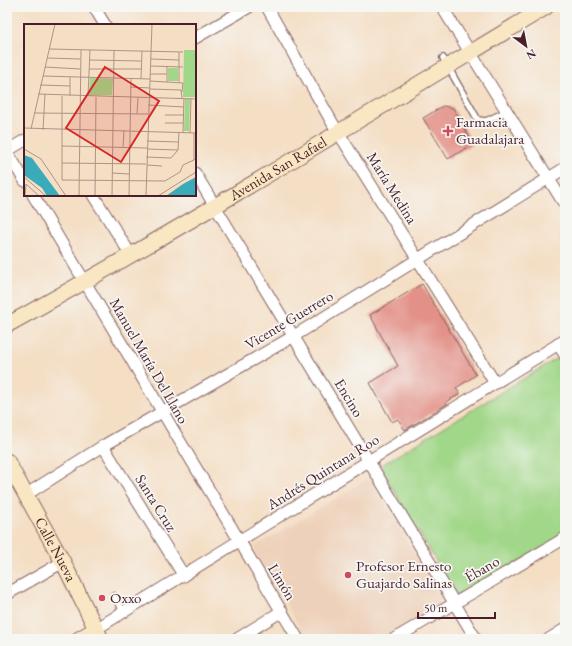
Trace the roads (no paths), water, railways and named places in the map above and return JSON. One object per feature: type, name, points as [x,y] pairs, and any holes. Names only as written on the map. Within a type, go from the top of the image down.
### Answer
[{"type":"street","points":[[94,7],[104,24]]},
{"type":"street","points":[[196,37],[249,7]]},
{"type":"street","name":"María Medina","points":[[267,7],[336,128],[495,383]]},
{"type":"street","points":[[442,7],[565,205]]},
{"type":"street","name":"Avenida San Rafael","points":[[7,325],[83,277],[336,128],[468,48],[527,7]]},
{"type":"street","name":"Avenida San Rafael","points":[[468,48],[546,7]]},
{"type":"street","points":[[24,141],[7,151],[24,179]]},
{"type":"street","name":"Vicente Guerrero","points":[[27,494],[103,446],[294,336],[565,168]]},
{"type":"street","name":"Encino","points":[[196,175],[370,460],[476,639]]},
{"type":"street","name":"Manuel María Del Llano","points":[[34,196],[240,541]]},
{"type":"street","points":[[94,196],[127,251]]},
{"type":"street","name":"Avenida San Rafael","points":[[7,314],[83,277]]},
{"type":"street","points":[[562,342],[565,355]]},
{"type":"street","name":"Andrés Quintana Roo","points":[[99,634],[124,613],[562,342]]},
{"type":"street","name":"Santa Cruz","points":[[103,446],[184,576]]},
{"type":"street","name":"Calle Nueva","points":[[7,461],[27,494],[99,634]]},
{"type":"street","name":"Ébano","points":[[394,639],[565,538]]},
{"type":"street","name":"Limón","points":[[240,541],[298,639]]},
{"type":"street","points":[[7,594],[63,562]]},
{"type":"street","points":[[237,639],[282,611]]},
{"type":"street","points":[[549,639],[565,629]]},
{"type":"street","points":[[78,639],[99,634]]},
{"type":"lane","points":[[445,62],[478,120],[486,121],[507,111]]},
{"type":"lane","points":[[114,596],[124,613]]},
{"type":"place","name":"Farmacia Guadalajara","points":[[448,131]]},
{"type":"place","name":"Profesor Ernesto Guajardo Salinas","points":[[348,575]]},
{"type":"place","name":"Oxxo","points":[[102,598]]}]
